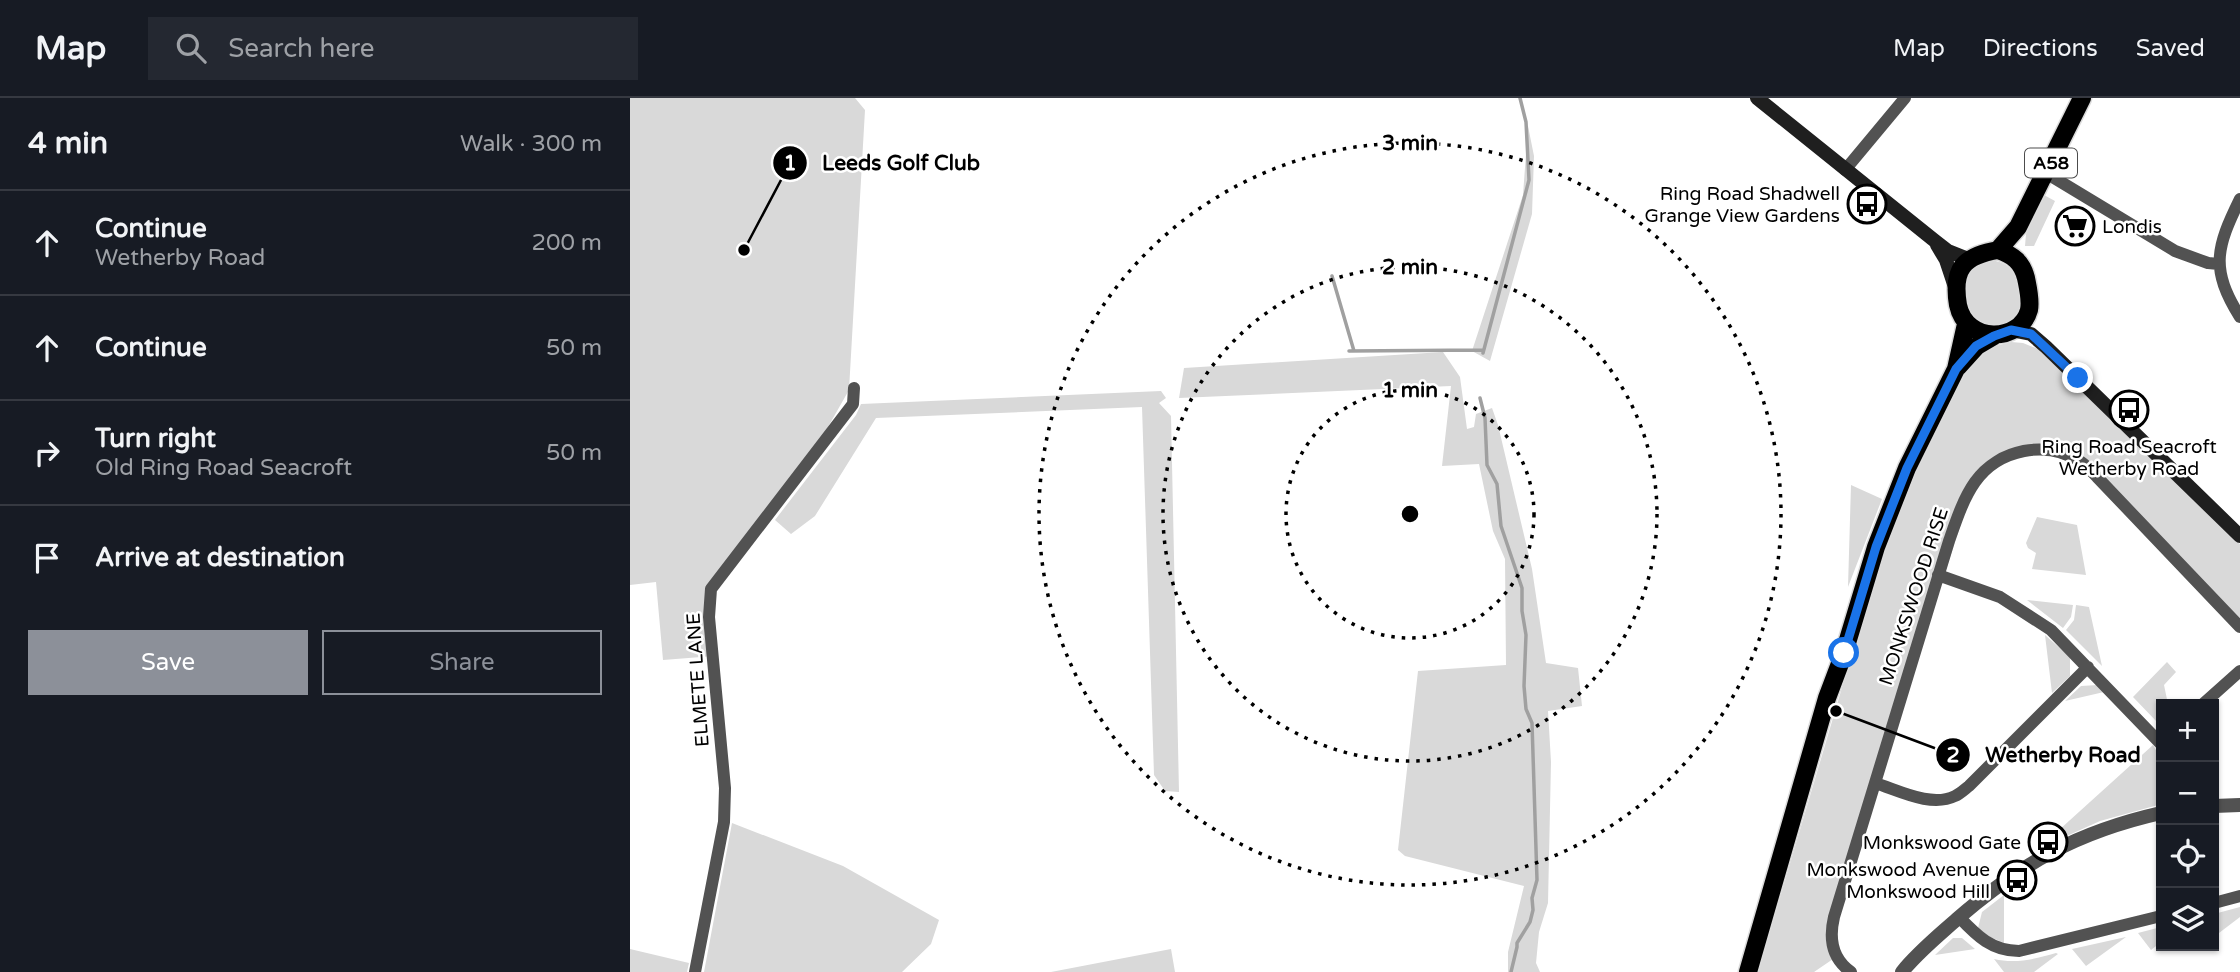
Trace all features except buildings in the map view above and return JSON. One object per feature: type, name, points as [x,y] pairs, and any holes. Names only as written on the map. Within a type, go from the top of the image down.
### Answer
[{"type":"main road","points":[[1758,98],[1934,242],[1968,259]]},
{"type":"main road","name":"A58","points":[[1998,250],[2018,227],[2082,98]]},
{"type":"main road","name":"A58","points":[[2018,227],[2019,262],[2028,284],[2029,309]]},
{"type":"main road","points":[[1934,242],[1946,260],[1959,310],[1966,324],[1977,331],[2031,334],[2240,536]]},
{"type":"main road","points":[[1955,289],[1958,274],[1968,259],[1998,250],[2009,253],[2019,262]]},
{"type":"main road","points":[[1956,369],[1976,346],[2003,333],[2025,318],[2029,309]]},
{"type":"main road","points":[[2029,309],[2032,321],[2046,347]]},
{"type":"main road","points":[[1748,972],[1827,698],[1844,653],[1876,547],[1907,468],[1956,369],[1966,324]]},
{"type":"street","points":[[1845,170],[1905,98]]},
{"type":"street","points":[[2046,173],[2175,251],[2208,263],[2219,264]]},
{"type":"street","points":[[2240,199],[2224,233],[2219,264],[2225,290],[2240,317]]},
{"type":"street","name":"ELMETE LANE","points":[[695,972],[724,822],[725,788],[709,617],[712,589],[853,404],[854,388]]},
{"type":"street","name":"MONKSWOOD RISE","points":[[1851,972],[1836,957],[1831,930],[1938,575],[1966,498],[1986,468],[2019,451],[2038,449],[2058,452],[2080,462],[2240,627]]},
{"type":"street","points":[[1938,575],[1983,589],[2017,607],[2051,630],[2156,738]]},
{"type":"street","points":[[1875,783],[1924,798],[1940,800],[1955,797],[2088,667]]},
{"type":"street","points":[[2209,699],[2240,671]]},
{"type":"street","points":[[2219,806],[2240,806]]},
{"type":"street","points":[[1902,972],[1959,917],[2014,873],[2056,849],[2101,829],[2156,814]]},
{"type":"street","points":[[2219,902],[2240,896]]},
{"type":"street","points":[[1959,917],[1986,943],[1997,949],[2019,951],[2156,917]]},
{"type":"shaded area","points":[[630,98],[855,98],[865,110],[849,390],[812,455],[712,589],[714,656],[663,660],[656,582],[630,585]]},
{"type":"shaded area","points":[[1528,126],[1534,156],[1532,214],[1490,361],[1472,351],[1523,195]]},
{"type":"shaded area","points":[[2044,195],[2055,201],[2034,246],[2025,246],[2026,234]]},
{"type":"shaded area","points":[[1993,260],[2005,264],[2014,272],[2022,303],[2021,311],[2012,323],[1985,328],[1971,316],[1963,288],[1969,271],[1984,261]]},
{"type":"shaded area","points":[[2011,342],[2038,349],[2240,544],[2240,627],[2068,455],[2019,451],[1974,483],[1834,917],[1836,957],[1814,972],[1758,972],[1882,552],[1924,452],[1969,362],[1988,348]]},
{"type":"shaded area","points":[[1443,352],[1460,377],[1467,429],[1474,427],[1476,414],[1492,408],[1498,425],[1532,569],[1546,663],[1578,668],[1582,706],[1548,711],[1551,762],[1548,903],[1539,932],[1536,963],[1540,972],[1508,972],[1508,952],[1524,886],[1405,856],[1398,850],[1418,671],[1506,665],[1505,559],[1493,531],[1479,464],[1442,466],[1451,386],[1179,398],[1184,368]]},
{"type":"shaded area","points":[[1161,391],[1166,398],[1159,403],[1171,416],[1179,792],[1165,791],[1154,775],[1142,407],[876,418],[815,516],[791,534],[775,520],[856,415],[861,404]]},
{"type":"shaded area","points":[[1851,485],[1882,499],[1848,587]]},
{"type":"shaded area","points":[[2037,517],[2077,525],[2086,575],[2032,569],[2036,553],[2028,548],[2026,543]]},
{"type":"shaded area","points":[[2027,600],[2073,605],[2071,617],[2063,628]]},
{"type":"shaded area","points":[[2076,605],[2089,607],[2102,666],[2066,630],[2074,620]]},
{"type":"shaded area","points":[[2045,635],[2070,657],[2070,676],[2052,693]]},
{"type":"shaded area","points":[[2167,662],[2176,672],[2164,685],[2167,699],[2156,699],[2156,721],[2133,697]]},
{"type":"shaded area","points":[[2098,685],[2104,692],[2065,701],[2081,686]]},
{"type":"shaded area","points":[[2153,745],[2156,750],[2156,806],[2100,821],[2038,849]]},
{"type":"shaded area","points":[[732,823],[843,866],[939,920],[931,944],[902,972],[704,972]]},
{"type":"shaded area","points":[[2004,895],[2004,943],[1978,928],[1982,912]]},
{"type":"shaded area","points":[[2240,907],[2240,917],[2219,933],[2219,913]]},
{"type":"shaded area","points":[[2156,928],[2156,946],[2151,950],[2138,933]]},
{"type":"shaded area","points":[[2126,937],[2086,966],[2072,949]]},
{"type":"shaded area","points":[[1953,938],[1962,938],[1975,949],[1935,955]]},
{"type":"shaded area","points":[[630,949],[689,963],[687,972],[630,972]]},
{"type":"shaded area","points":[[1171,949],[1175,972],[1051,972]]},
{"type":"shaded area","points":[[2058,954],[2034,972],[2004,972],[1994,959],[2018,961]]},
{"type":"waterway","points":[[1483,353],[1529,180],[1526,122],[1520,98]]},
{"type":"waterway","points":[[1332,276],[1354,351]]},
{"type":"waterway","points":[[1349,351],[1483,350]]},
{"type":"waterway","points":[[1480,398],[1485,418],[1487,465],[1497,484],[1501,526],[1522,588],[1526,635],[1524,686],[1526,709],[1532,723],[1537,880],[1530,922],[1517,943],[1511,972]]},
{"type":"place","name":"Ring Road Shadwell Grange View Gardens","points":[[1867,204]]},
{"type":"place","name":"Londis","points":[[2075,226]]},
{"type":"place","name":"Leeds Golf Club","points":[[744,250]]},
{"type":"place","name":"Ring Road Seacroft Wetherby Road","points":[[2129,410]]},
{"type":"place","name":"Wetherby Road","points":[[1836,711]]},
{"type":"place","name":"Monkswood Gate","points":[[2048,842]]},
{"type":"place","name":"Monkswood Avenue Monkswood Hill","points":[[2017,880]]},
{"type":"route","points":[[1844,653],[1876,547],[1907,468],[1956,369],[1976,346],[2011,330],[2031,334],[2078,378]]}]
